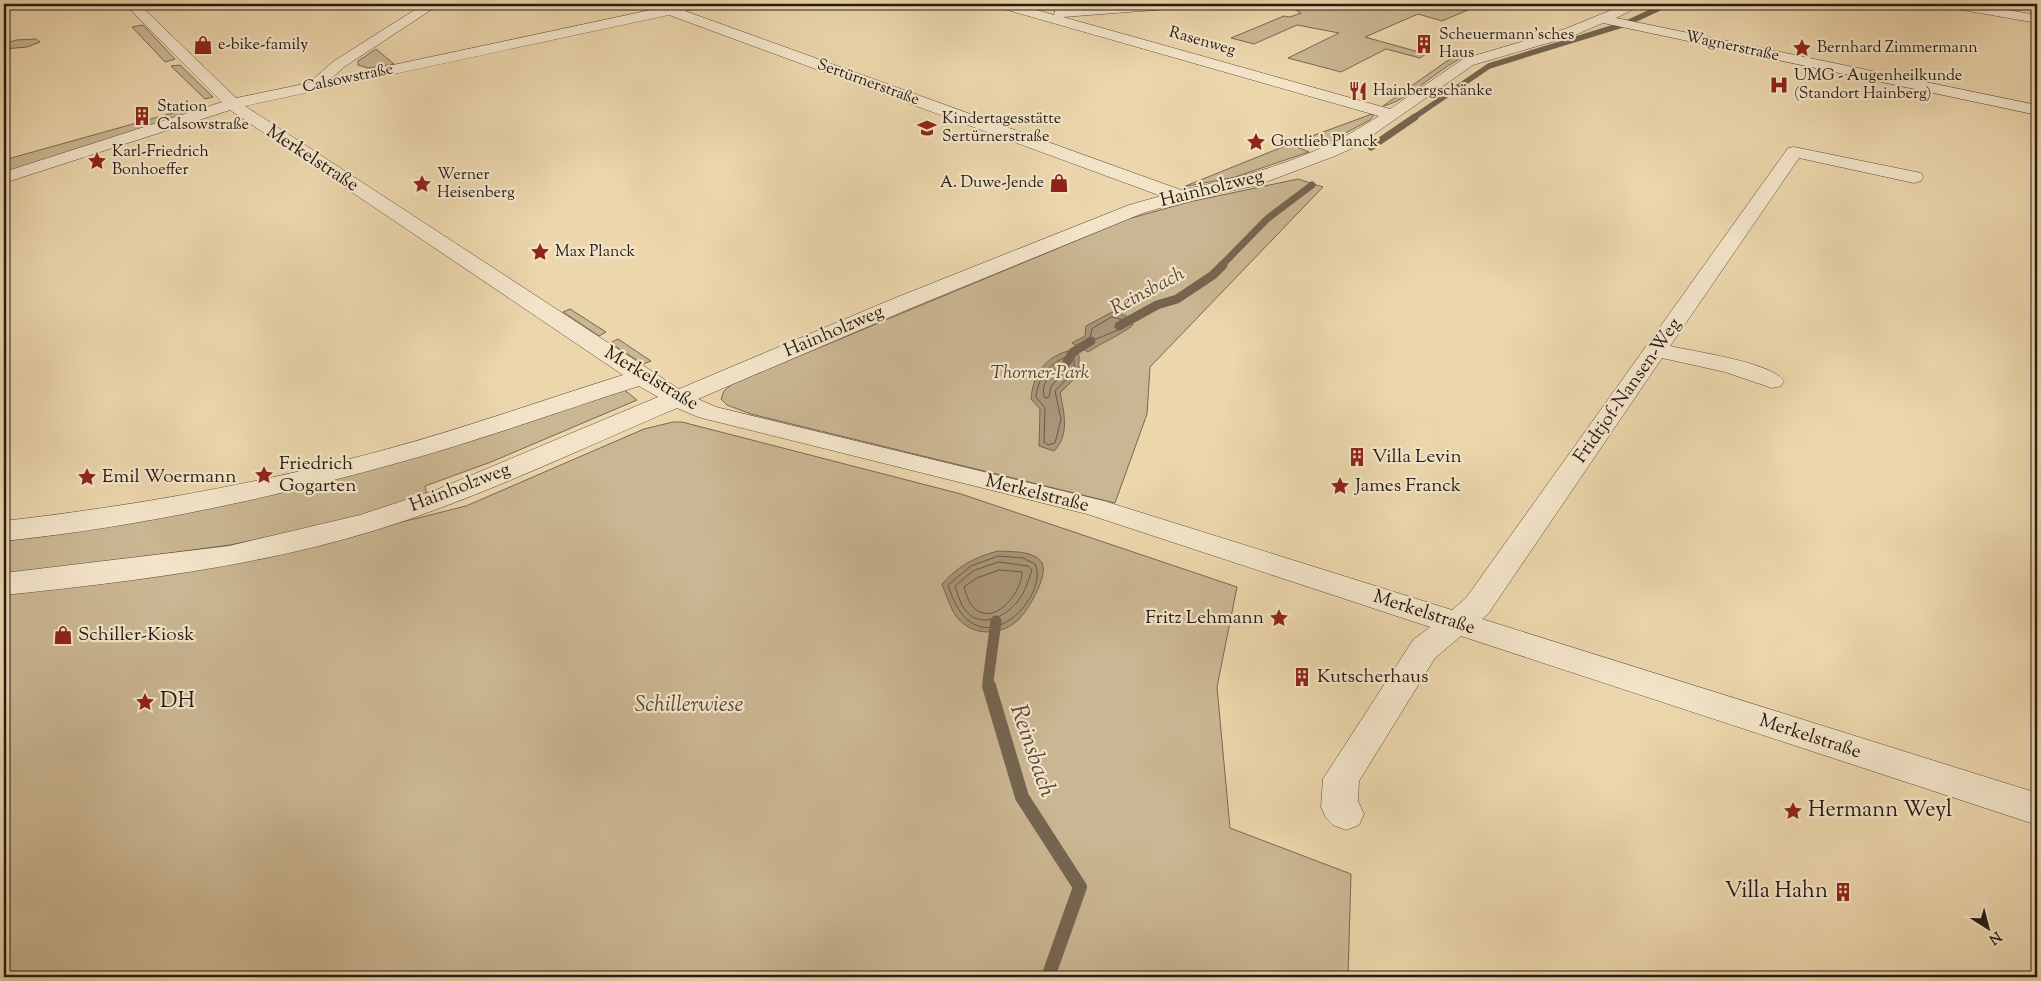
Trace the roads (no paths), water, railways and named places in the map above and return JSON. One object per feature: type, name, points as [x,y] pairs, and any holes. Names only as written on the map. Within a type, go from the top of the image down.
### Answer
[{"type":"street","name":"Merkelstraße","points":[[132,4],[241,112],[642,376],[677,398],[707,412],[1094,507],[2037,809]]},
{"type":"street","points":[[313,87],[339,64],[433,4]]},
{"type":"street","name":"Calsowstraße","points":[[4,178],[233,104],[699,4]]},
{"type":"street","name":"Rasenweg","points":[[1002,4],[1392,115]]},
{"type":"street","points":[[1041,15],[1181,4]]},
{"type":"street","name":"Hainholzweg","points":[[4,584],[229,556],[366,523],[446,496],[677,398],[1136,209],[1180,196],[1251,181],[1294,166],[1351,142],[1468,62],[1570,32],[1637,4]]},
{"type":"street","points":[[1951,4],[2037,19]]},
{"type":"street","name":"Sertürnerstraße","points":[[669,10],[1180,196]]},
{"type":"street","name":"Wagnerstraße","points":[[1603,19],[2037,110]]},
{"type":"street","name":"Fridtjof-Nansen-Weg","points":[[1346,814],[1338,807],[1341,779],[1424,649],[1477,606],[1794,152],[1914,177]]},
{"type":"street","points":[[1657,350],[1687,359],[1733,366],[1772,381]]},
{"type":"street","points":[[4,531],[83,522],[176,506],[282,484],[394,456],[642,376]]},
{"type":"water","points":[[1112,312],[1128,317],[1133,325],[1088,352],[1072,343],[1085,336],[1086,326]]},
{"type":"water","points":[[1068,351],[1079,355],[1079,374],[1060,393],[1064,415],[1064,431],[1059,445],[1054,451],[1039,446],[1040,409],[1031,399],[1032,390],[1037,375],[1046,363],[1052,358]]},
{"type":"water","points":[[998,551],[1028,554],[1038,559],[1042,563],[1043,569],[1040,585],[1021,617],[1009,627],[990,632],[972,629],[957,618],[942,584],[967,563]]},
{"type":"waterway","name":"Reinsbach","points":[[1413,118],[1489,66],[1625,24],[1668,4]]},
{"type":"waterway","name":"Reinsbach","points":[[1371,147],[1415,117]]},
{"type":"waterway","name":"Reinsbach","points":[[1221,266],[1267,219],[1312,185]]},
{"type":"waterway","name":"Reinsbach","points":[[1119,326],[1157,305],[1177,299],[1213,275],[1223,265]]},
{"type":"waterway","name":"Reinsbach","points":[[1067,362],[1073,352],[1091,341]]},
{"type":"waterway","name":"Reinsbach","points":[[990,687],[988,681],[996,621]]},
{"type":"waterway","name":"Reinsbach","points":[[989,686],[1022,797],[1080,887],[1048,977]]},
{"type":"place","name":"Scheuermann'sches Haus","points":[[1424,44]]},
{"type":"place","name":"e-bike-family","points":[[203,45]]},
{"type":"place","name":"Bernhard Zimmermann","points":[[1802,48]]},
{"type":"place","name":"UMG - Augenheilkunde (Standort Hainberg)","points":[[1779,85]]},
{"type":"place","name":"Hainbergschänke","points":[[1358,91]]},
{"type":"place","name":"Station Calsowstraße","points":[[142,116]]},
{"type":"place","name":"Kindertagesstätte Sertürnerstraße","points":[[927,128]]},
{"type":"place","name":"Gottlieb Planck","points":[[1256,142]]},
{"type":"place","name":"Karl-Friedrich Bonhoeffer","points":[[97,161]]},
{"type":"place","name":"A. Duwe-Jende","points":[[1059,183]]},
{"type":"place","name":"Werner Heisenberg","points":[[422,184]]},
{"type":"place","name":"Max Planck","points":[[540,252]]},
{"type":"place","name":"Villa Levin","points":[[1357,457]]},
{"type":"place","name":"Friedrich Gogarten","points":[[264,475]]},
{"type":"place","name":"Emil Woermann","points":[[87,477]]},
{"type":"place","name":"James Franck","points":[[1340,486]]},
{"type":"place","name":"Fritz Lehmann","points":[[1279,618]]},
{"type":"place","name":"Schiller-Kiosk","points":[[63,635]]},
{"type":"place","name":"Kutscherhaus","points":[[1302,677]]},
{"type":"place","name":"DH","points":[[145,702]]},
{"type":"place","name":"Hermann Weyl","points":[[1793,811]]},
{"type":"place","name":"Villa Hahn","points":[[1843,892]]},
{"type":"park label","name":"Thorner-Park","points":[[1040,373]]},
{"type":"park label","name":"Schillerwiese","points":[[689,706]]}]
